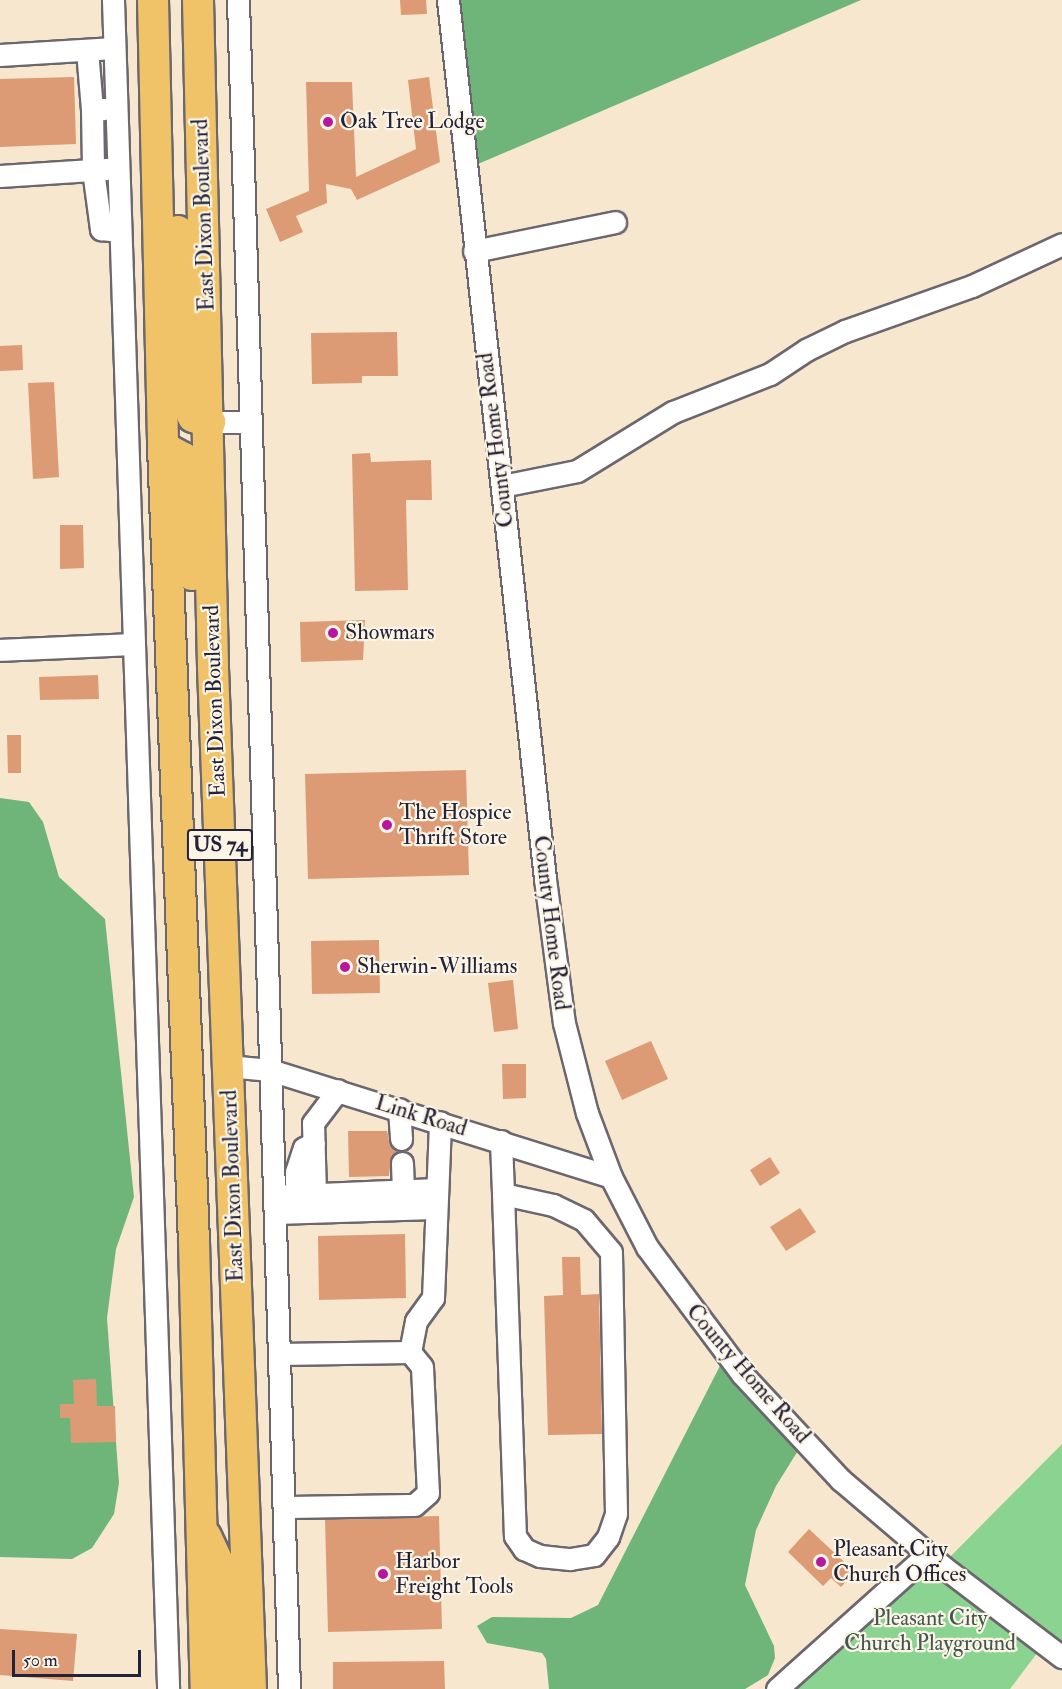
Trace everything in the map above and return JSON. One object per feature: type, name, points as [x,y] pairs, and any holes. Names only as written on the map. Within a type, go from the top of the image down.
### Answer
[{"type":"highway","name":"East Dixon Boulevard","points":[[153,0],[163,447],[206,1689]]},
{"type":"highway","name":"East Dixon Boulevard","points":[[198,0],[210,422],[214,707],[251,1689]]},
{"type":"highway","points":[[158,149],[176,214],[187,404],[193,417],[210,422]]},
{"type":"highway","points":[[163,447],[183,458],[188,468],[194,624],[198,657],[214,707]]},
{"type":"highway","points":[[201,1525],[224,1575],[228,1689]]},
{"type":"street","points":[[113,0],[168,1689]]},
{"type":"street","name":"East Dixon Boulevard","points":[[238,0],[289,1689]]},
{"type":"street","name":"County Home Road","points":[[448,0],[474,251],[564,1023],[587,1113],[611,1177],[647,1246],[742,1374],[841,1480],[928,1554],[1062,1657]]},
{"type":"street","points":[[0,55],[114,48]]},
{"type":"street","points":[[87,50],[92,110],[93,170],[101,229],[120,231]]},
{"type":"street","points":[[92,110],[117,108]]},
{"type":"street","points":[[0,176],[118,168]]},
{"type":"street","points":[[474,251],[615,222]]},
{"type":"street","points":[[502,486],[577,471],[673,412],[770,374],[806,350],[845,331],[962,290],[1062,244]]},
{"type":"street","points":[[210,422],[251,422]]},
{"type":"street","points":[[128,447],[163,447]]},
{"type":"street","points":[[0,650],[134,644]]},
{"type":"street","name":"Link Road","points":[[228,1066],[270,1070],[611,1177]]},
{"type":"street","points":[[306,1195],[314,1143],[313,1123],[338,1090]]},
{"type":"street","points":[[399,1109],[401,1139]]},
{"type":"street","points":[[284,1507],[414,1505],[426,1497],[422,1367],[410,1352],[416,1321],[433,1298],[440,1122]]},
{"type":"street","points":[[501,1141],[515,1536],[524,1549],[540,1556],[570,1559],[594,1555],[608,1537],[616,1514],[611,1252],[584,1220],[553,1205],[503,1194]]},
{"type":"street","points":[[402,1163],[403,1191]]},
{"type":"street","points":[[275,1204],[306,1195],[403,1191],[436,1198]]},
{"type":"street","points":[[275,1204],[436,1198]]},
{"type":"street","points":[[611,1252],[647,1246]]},
{"type":"street","points":[[279,1354],[410,1352]]},
{"type":"street","points":[[777,1689],[928,1554]]},
{"type":"green space","points":[[448,0],[861,0],[464,170]]},
{"type":"green space","points":[[0,798],[29,802],[43,822],[59,877],[105,919],[134,1197],[116,1249],[107,1318],[119,1483],[114,1514],[92,1548],[72,1559],[0,1557]]},
{"type":"green space","points":[[726,1354],[804,1441],[776,1486],[756,1530],[745,1585],[774,1646],[775,1658],[768,1675],[745,1689],[549,1689],[546,1659],[542,1653],[487,1643],[477,1626],[492,1617],[571,1618],[598,1605]]},
{"type":"green space","name":"Pleasant City Church Playground","points":[[1062,1444],[1062,1657],[1044,1644],[1010,1689],[777,1689],[928,1554],[942,1565]]},
{"type":"building","points":[[400,0],[426,0],[427,14],[401,15]]},
{"type":"building","points":[[74,77],[76,144],[0,147],[0,79]]},
{"type":"building","points":[[429,77],[440,162],[357,200],[351,189],[326,184],[327,203],[296,216],[303,232],[280,242],[266,209],[309,191],[306,82],[352,82],[356,177],[416,149],[408,80]]},
{"type":"building","points":[[397,332],[398,376],[362,376],[362,383],[312,384],[311,333]]},
{"type":"building","points":[[22,345],[23,370],[0,371],[0,346]]},
{"type":"building","points":[[54,382],[59,477],[33,479],[28,383]]},
{"type":"building","points":[[370,453],[371,462],[431,460],[432,500],[406,500],[408,590],[355,591],[352,454]]},
{"type":"building","points":[[60,525],[83,525],[84,568],[60,569]]},
{"type":"building","name":"Showmars","points":[[365,620],[363,660],[301,662],[300,622]]},
{"type":"building","points":[[98,675],[99,699],[40,700],[39,677]]},
{"type":"building","points":[[7,735],[21,735],[21,773],[8,773]]},
{"type":"building","name":"The Hospice Thrift Store","points":[[466,770],[469,875],[308,879],[305,774]]},
{"type":"building","name":"Sherwin-Williams","points":[[379,940],[380,993],[312,994],[311,941]]},
{"type":"building","points":[[513,980],[518,1029],[494,1032],[488,983]]},
{"type":"building","points":[[651,1041],[668,1079],[622,1100],[605,1061]]},
{"type":"building","points":[[502,1064],[526,1064],[526,1098],[503,1099]]},
{"type":"building","points":[[348,1131],[387,1131],[390,1146],[398,1151],[391,1158],[389,1176],[349,1177]]},
{"type":"building","points":[[770,1157],[780,1173],[760,1186],[750,1170]]},
{"type":"building","points":[[800,1208],[816,1232],[786,1251],[770,1227]]},
{"type":"building","points":[[405,1234],[406,1298],[319,1300],[318,1236]]},
{"type":"building","points":[[562,1257],[580,1257],[581,1295],[599,1294],[602,1434],[548,1435],[544,1296],[563,1295]]},
{"type":"building","points":[[96,1379],[97,1406],[115,1406],[116,1442],[71,1443],[70,1418],[60,1418],[60,1404],[74,1404],[73,1380]]},
{"type":"building","name":"Harbor Freight Tools","points":[[439,1516],[442,1629],[328,1632],[325,1519]]},
{"type":"building","name":"Pleasant City Church Offices","points":[[809,1529],[855,1572],[841,1587],[831,1578],[823,1586],[788,1552]]},
{"type":"building","points":[[0,1629],[77,1634],[73,1681],[0,1675]]},
{"type":"building","points":[[444,1661],[445,1689],[333,1689],[333,1662]]},
{"type":"place","name":"Oak Tree Lodge","points":[[328,122]]},
{"type":"place","name":"Showmars","points":[[333,633]]},
{"type":"place","name":"The Hospice Thrift Store","points":[[387,825]]},
{"type":"place","name":"Sherwin-Williams","points":[[345,967]]},
{"type":"place","name":"Pleasant City Church Offices","points":[[821,1562]]},
{"type":"place","name":"Harbor Freight Tools","points":[[383,1574]]}]
